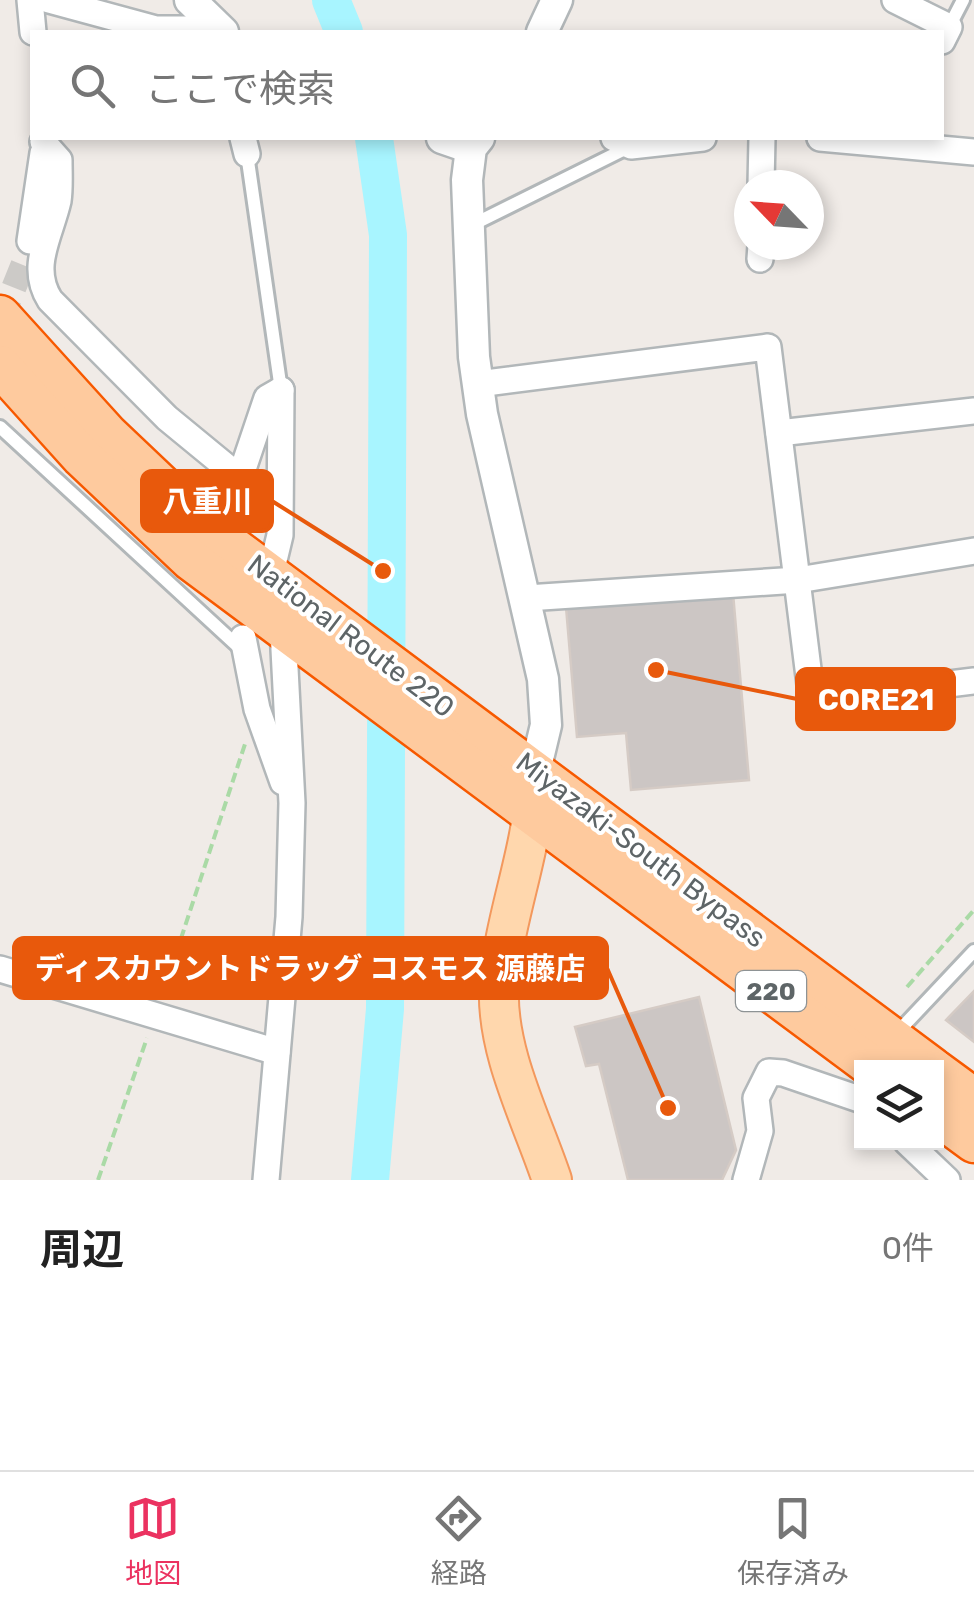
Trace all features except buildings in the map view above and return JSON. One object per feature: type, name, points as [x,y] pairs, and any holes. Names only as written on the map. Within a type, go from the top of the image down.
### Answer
[{"type":"highway","name":"National Route 220","points":[[0,316],[107,434],[287,611],[487,784]]},
{"type":"highway","name":"National Route 220","points":[[0,366],[82,458],[191,560],[287,611],[493,741]]},
{"type":"highway","name":"Miyazaki-South Bypass","points":[[493,741],[536,772],[855,1060]]},
{"type":"highway","name":"Miyazaki-South Bypass","points":[[487,784],[854,1062]]},
{"type":"highway","name":"Miyazaki-South Bypass","points":[[944,1076],[974,1099]]},
{"type":"highway","points":[[944,1120],[974,1142]]},
{"type":"main road","points":[[536,772],[533,818],[500,987],[504,1042],[552,1180]]},
{"type":"street","points":[[30,0],[33,30]]},
{"type":"street","points":[[48,0],[166,30]]},
{"type":"street","points":[[543,30],[557,0]]},
{"type":"street","points":[[894,0],[939,30]]},
{"type":"street","points":[[22,265],[38,203],[43,140]]},
{"type":"street","points":[[43,140],[59,160],[59,181],[40,261],[39,283],[50,300],[237,485],[267,398],[281,390]]},
{"type":"street","points":[[622,142],[662,140]]},
{"type":"street","points":[[761,170],[762,140]]},
{"type":"street","points":[[892,140],[974,152]]},
{"type":"street","points":[[461,142],[478,384],[543,679],[546,724],[536,772]]},
{"type":"street","points":[[478,384],[768,347],[812,701],[974,681]]},
{"type":"street","points":[[266,1180],[289,917],[292,803],[287,611],[280,536],[281,390]]},
{"type":"street","points":[[779,433],[974,411]]},
{"type":"street","points":[[526,598],[798,580],[974,551]]},
{"type":"street","points":[[244,645],[256,709],[292,803]]},
{"type":"street","points":[[0,969],[276,1052]]},
{"type":"street","points":[[746,1180],[760,1131],[756,1098],[768,1072],[854,1074]]},
{"type":"street","points":[[915,1150],[947,1180]]},
{"type":"lane","points":[[945,34],[963,0]]},
{"type":"lane","points":[[468,226],[622,142]]},
{"type":"lane","points":[[245,146],[281,390]]},
{"type":"lane","points":[[0,427],[244,645]]},
{"type":"lane","points":[[882,1060],[974,950]]},
{"type":"path","points":[[98,1180],[256,709]]},
{"type":"path","points":[[907,987],[974,910]]},
{"type":"waterway","points":[[331,0],[343,30]]},
{"type":"waterway","points":[[370,1180],[385,1009],[388,235],[374,140]]},
{"type":"tunnel","points":[[0,322],[23,265]]},
{"type":"tunnel","points":[[234,492],[238,558]]},
{"type":"place","name":"八重川","points":[[383,571]]},
{"type":"place","name":"CORE21","points":[[656,670]]},
{"type":"place","name":"ディスカウントドラッグ コスモス 源藤店","points":[[668,1108]]}]
